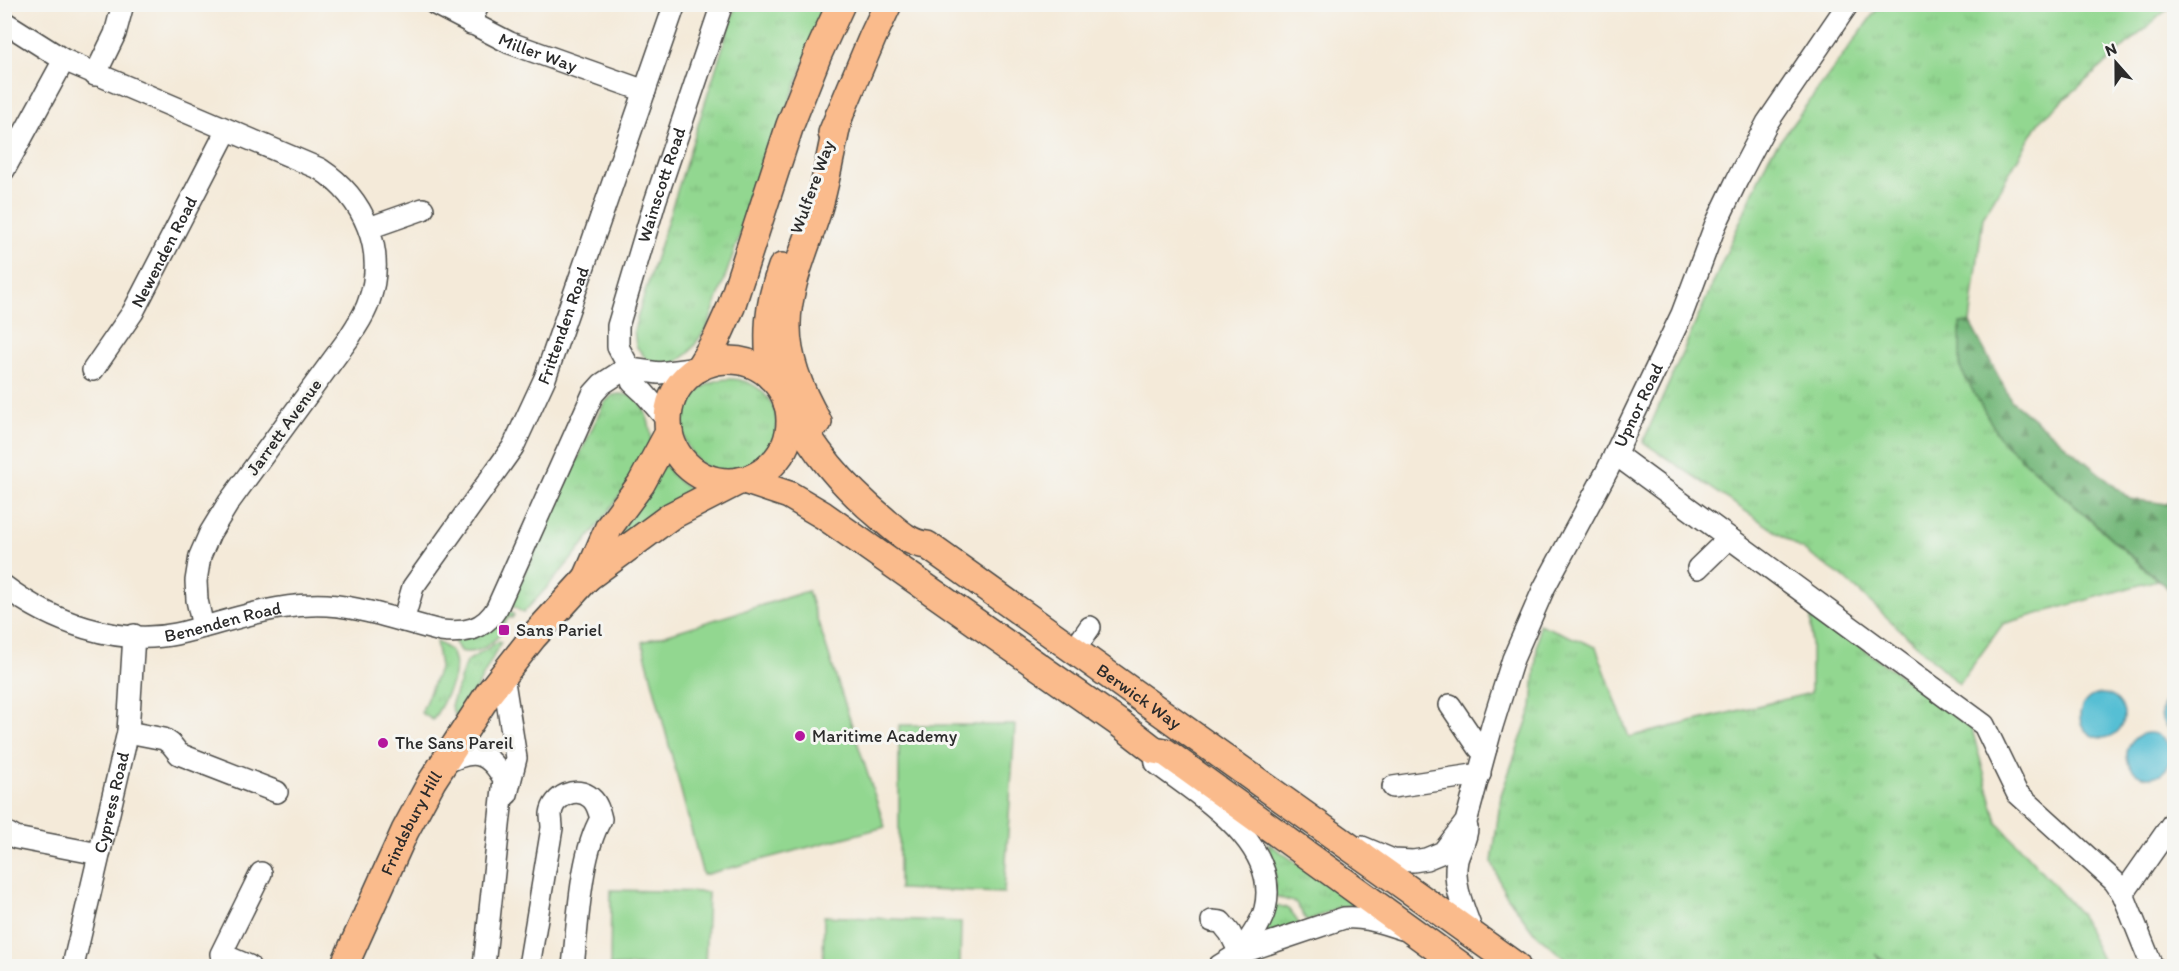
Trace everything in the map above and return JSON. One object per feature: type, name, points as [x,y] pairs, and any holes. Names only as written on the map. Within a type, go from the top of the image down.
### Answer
[{"type":"main road","points":[[699,368],[717,338],[731,307],[789,125],[841,4]]},
{"type":"main road","name":"Wulfere Way","points":[[771,377],[768,328],[771,301],[839,116],[888,4]]},
{"type":"main road","points":[[839,116],[819,205],[791,297],[786,326],[789,353],[799,387],[821,429],[848,467],[875,497],[923,538],[927,546]]},
{"type":"main road","points":[[718,361],[740,361],[753,365],[771,377],[782,391],[787,403],[790,424],[788,438],[782,451],[769,467],[742,481],[717,481],[696,473],[676,453],[668,427],[670,404],[674,393],[685,379],[699,368],[718,361]]},
{"type":"main road","name":"Berwick Way","points":[[787,403],[807,438],[837,476],[898,532],[917,545],[927,546],[1516,966]]},
{"type":"main road","name":"Frindsbury Hill","points":[[586,578],[609,526],[641,484],[668,427]]},
{"type":"main road","name":"Berwick Way","points":[[742,481],[789,495],[823,515],[1154,750],[1165,752],[1461,966]]},
{"type":"main road","name":"Frindsbury Hill","points":[[344,966],[405,831],[443,764],[465,728],[533,637],[586,578],[671,516],[742,481]]},
{"type":"street","points":[[95,75],[115,34],[123,4]]},
{"type":"street","name":"Miller Way","points":[[435,4],[474,14],[510,43],[645,91]]},
{"type":"street","name":"Frittenden Road","points":[[403,621],[413,587],[513,447],[545,378],[675,4]]},
{"type":"street","name":"Wainscott Road","points":[[668,427],[646,395],[632,382],[629,368],[618,347],[616,337],[621,313],[655,202],[722,4]]},
{"type":"street","name":"Upnor Road","points":[[1473,934],[1462,902],[1456,874],[1457,860],[1467,831],[1466,822],[1486,748],[1513,659],[1535,609],[1615,454],[1682,314],[1715,226],[1737,180],[1767,123],[1848,4]]},
{"type":"street","name":"Jarrett Avenue","points":[[4,22],[64,60],[95,75],[306,162],[333,177],[355,200],[369,228],[374,249],[375,275],[371,296],[363,315],[229,502],[202,551],[196,588],[203,627]]},
{"type":"street","points":[[4,170],[64,60]]},
{"type":"street","name":"Newenden Road","points":[[93,370],[132,312],[227,130]]},
{"type":"street","points":[[369,228],[423,209]]},
{"type":"street","points":[[629,368],[659,373],[699,368]]},
{"type":"street","name":"Benenden Road","points":[[4,586],[35,608],[63,621],[103,632],[134,635],[165,636],[250,613],[310,605],[342,607],[451,633],[474,629],[495,613],[593,394],[602,384],[629,368]]},
{"type":"street","points":[[1615,454],[1984,725],[2017,793],[2114,882],[2123,894],[2152,966]]},
{"type":"street","points":[[1698,568],[1729,538]]},
{"type":"street","points":[[1074,650],[1090,627]]},
{"type":"street","name":"Cypress Road","points":[[74,966],[128,732],[134,635]]},
{"type":"street","points":[[501,815],[516,758],[503,675]]},
{"type":"street","points":[[1450,705],[1472,740],[1479,748],[1486,748]]},
{"type":"street","points":[[128,732],[164,739],[179,754],[277,792]]},
{"type":"street","points":[[1154,750],[1156,763],[1228,819],[1256,852],[1263,866],[1266,879],[1265,908],[1261,920],[1240,953]]},
{"type":"street","points":[[443,764],[463,753],[480,754],[496,766],[504,779],[484,966]]},
{"type":"street","points":[[1394,787],[1480,774]]},
{"type":"street","points":[[529,966],[552,828],[551,813],[555,802],[575,791],[590,796],[598,808],[601,819],[594,830],[587,856],[573,966]]},
{"type":"street","points":[[2123,894],[2175,821]]},
{"type":"street","points":[[1336,837],[1393,860],[1413,861],[1426,859],[1443,852],[1466,822]]},
{"type":"street","points":[[4,831],[16,838],[99,854]]},
{"type":"street","points":[[249,966],[221,954],[261,873]]},
{"type":"street","points":[[1219,966],[1240,953],[1344,918],[1371,919],[1415,933]]},
{"type":"street","points":[[1212,921],[1221,922],[1230,933],[1240,953]]},
{"type":"green space","points":[[736,5],[827,5],[761,175],[708,326],[689,353],[674,364],[659,365],[647,360],[636,346],[634,330]]},
{"type":"green space","points":[[1880,5],[2172,5],[2040,121],[1983,217],[1970,323],[1960,368],[2001,440],[2157,580],[2003,624],[1959,684],[1843,577],[1643,442],[1769,156]]},
{"type":"green space","points":[[1960,323],[1970,323],[2011,400],[2130,499],[2167,504],[2174,498],[2174,594],[2001,440],[1960,368]]},
{"type":"green space","points":[[730,379],[748,383],[763,393],[773,408],[777,426],[773,444],[763,459],[748,469],[730,473],[712,469],[697,459],[687,444],[683,426],[687,408],[697,393],[712,383]]},
{"type":"green space","points":[[619,394],[636,399],[644,409],[651,436],[649,454],[593,533],[523,613],[510,604],[604,403],[613,395]]},
{"type":"green space","points":[[664,464],[679,482],[693,491],[616,542],[624,525]]},
{"type":"green space","points":[[808,591],[885,827],[703,875],[642,642]]},
{"type":"green space","points":[[1811,610],[1972,729],[1997,822],[2080,914],[2105,966],[1894,966],[1875,954],[1886,966],[1573,966],[1533,931],[1504,892],[1492,862],[1501,795],[1532,707],[1539,624],[1596,647],[1629,737],[1811,693]]},
{"type":"green space","points":[[506,611],[514,615],[512,618],[509,617],[503,626],[505,628],[491,643],[480,650],[460,651],[453,639]]},
{"type":"green space","points":[[436,641],[450,650],[455,667],[451,686],[433,720],[421,713],[440,667]]},
{"type":"green space","points":[[499,641],[501,642],[480,682],[460,715],[455,716],[451,706],[466,662]]},
{"type":"green space","points":[[899,725],[1015,725],[1004,893],[899,889]]},
{"type":"green space","points":[[1268,843],[1353,905],[1333,910],[1307,921],[1296,903],[1275,896],[1275,875]]},
{"type":"green space","points":[[611,890],[708,892],[705,966],[610,966]]},
{"type":"green space","points":[[1275,905],[1290,911],[1299,925],[1259,941]]},
{"type":"green space","points":[[824,916],[961,922],[960,966],[823,966]]},
{"type":"water","points":[[2174,692],[2174,733],[2164,724],[2161,713],[2164,702]]},
{"type":"water","points":[[2102,694],[2111,695],[2118,700],[2123,707],[2123,725],[2118,732],[2111,737],[2102,738],[2093,737],[2086,732],[2081,725],[2080,716],[2081,707],[2086,700],[2093,695]]},
{"type":"water","points":[[2149,733],[2158,734],[2165,739],[2170,746],[2170,764],[2165,771],[2158,776],[2149,777],[2140,776],[2133,771],[2128,764],[2127,755],[2128,746],[2133,739],[2140,734]]},
{"type":"place","name":"Sans Pariel","points":[[504,630]]},
{"type":"place","name":"Maritime Academy","points":[[800,736]]},
{"type":"place","name":"The Sans Pareil","points":[[383,743]]}]
